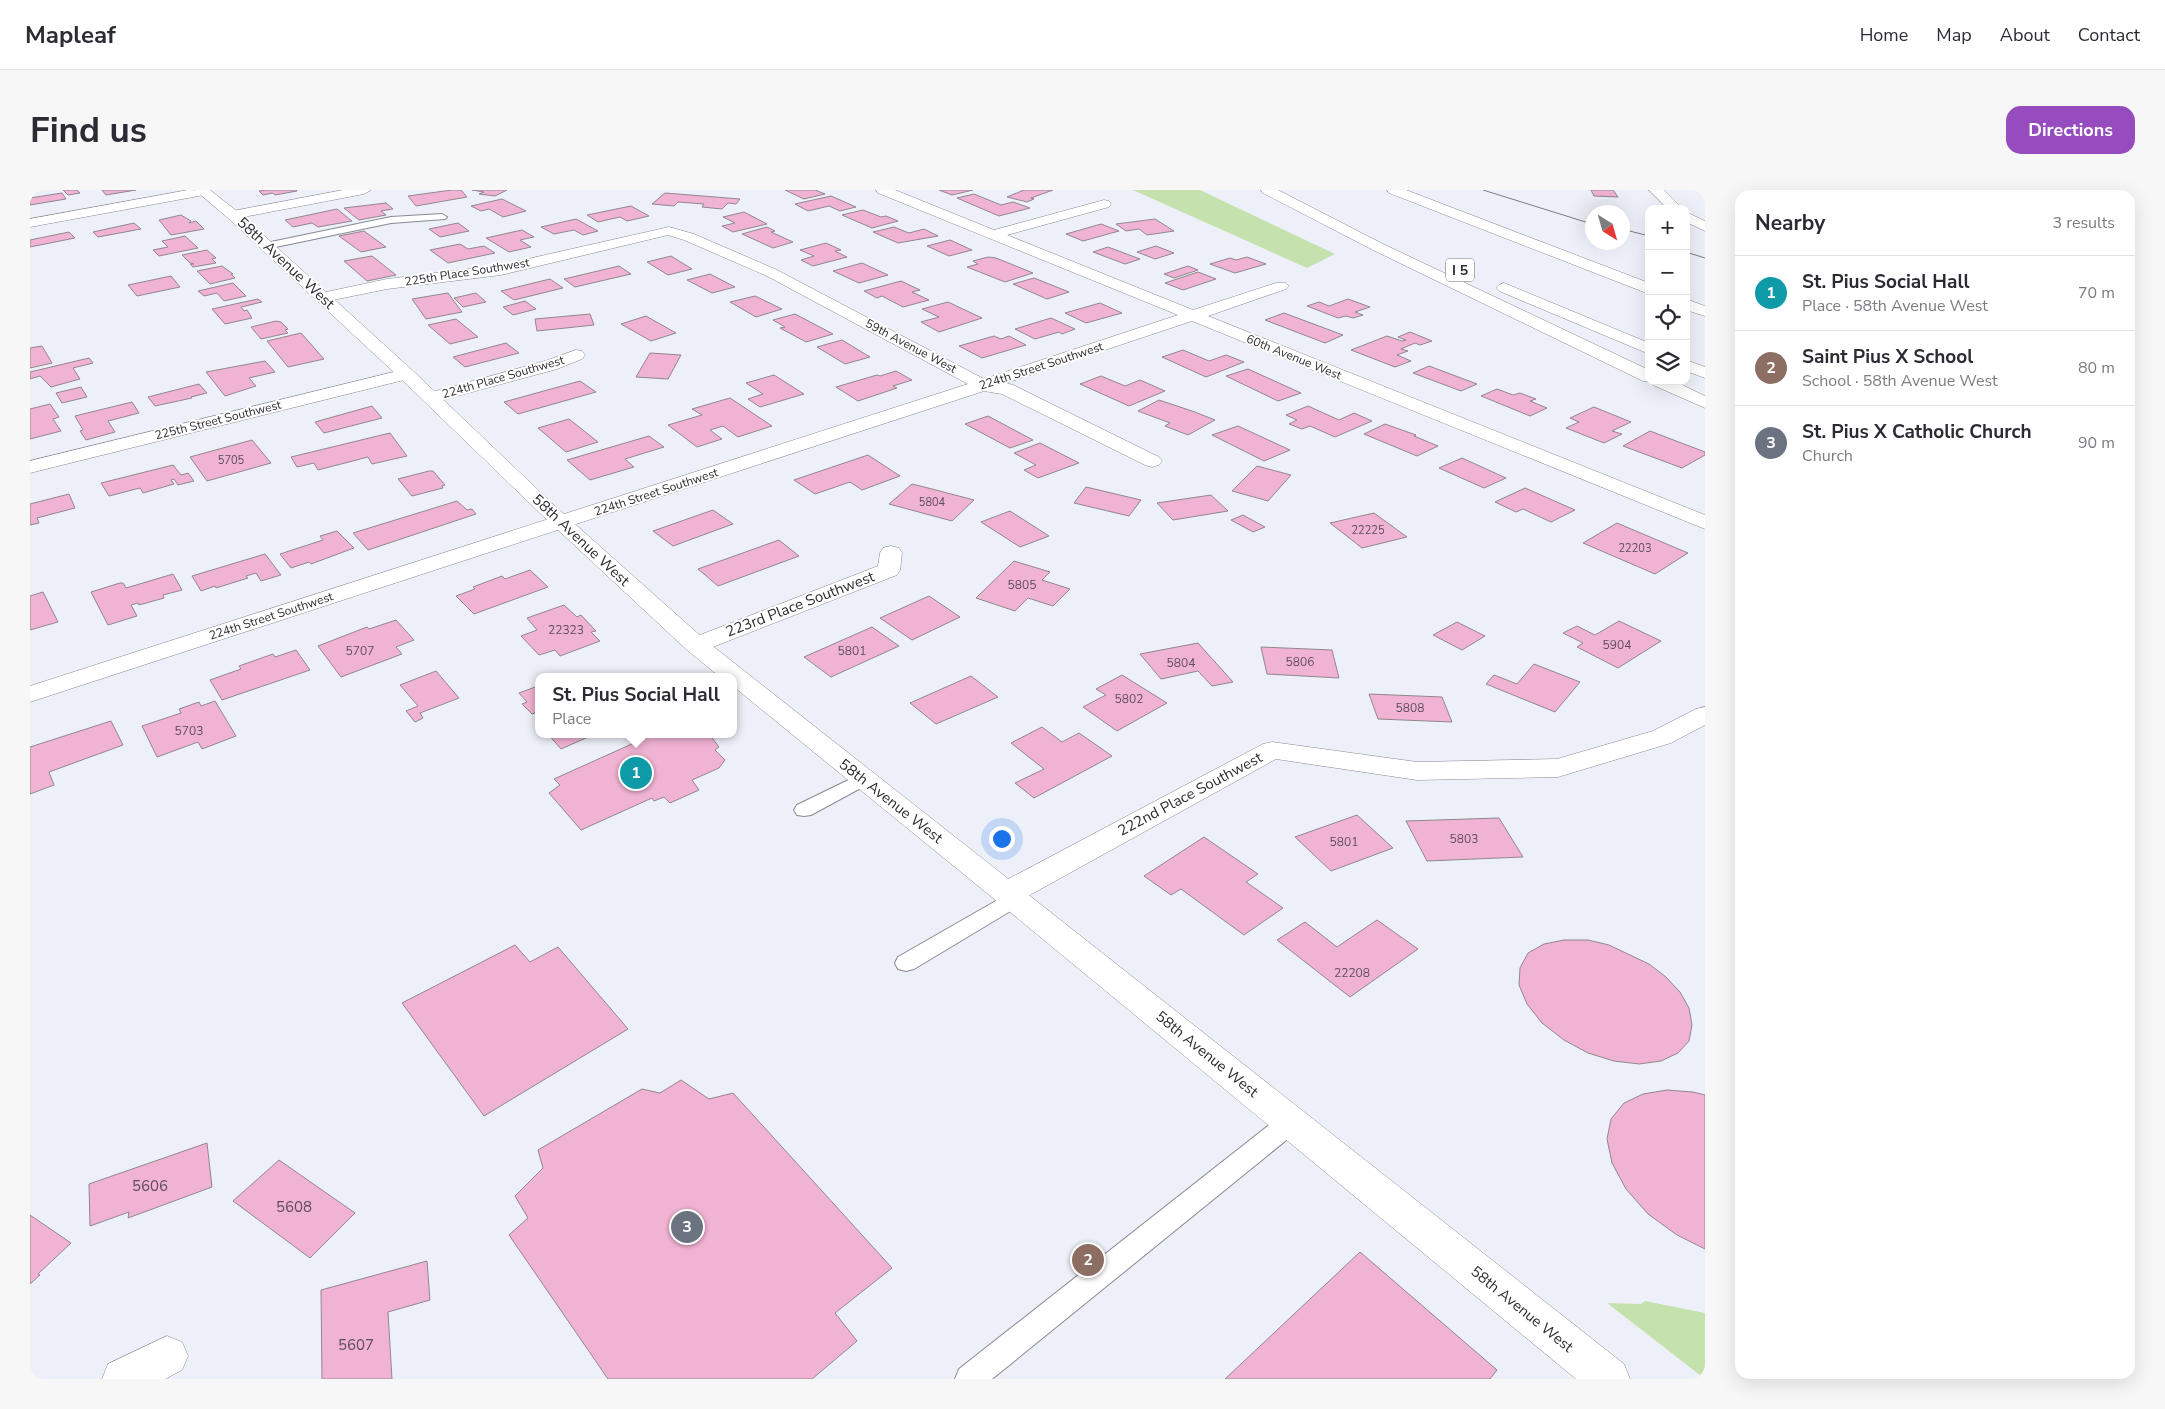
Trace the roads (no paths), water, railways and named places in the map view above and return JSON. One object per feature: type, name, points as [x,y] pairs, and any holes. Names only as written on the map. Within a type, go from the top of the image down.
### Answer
[{"type":"main road","points":[[233,215],[364,190]]},
{"type":"main road","name":"60th Avenue West","points":[[883,190],[1705,523]]},
{"type":"main road","points":[[1270,190],[1378,247],[1645,375]]},
{"type":"main road","name":"I 5","points":[[1270,190],[1456,268]]},
{"type":"main road","points":[[1394,190],[1645,287]]},
{"type":"main road","points":[[1419,190],[1622,264]]},
{"type":"main road","points":[[1656,190],[1672,205]]},
{"type":"main road","points":[[30,223],[203,191]]},
{"type":"main road","name":"58th Avenue West","points":[[203,191],[233,215],[323,297],[696,645],[731,673]]},
{"type":"main road","points":[[994,234],[1104,204]]},
{"type":"main road","points":[[1690,218],[1705,227]]},
{"type":"main road","name":"225th Place Southwest","points":[[323,297],[387,284],[500,270],[669,231]]},
{"type":"main road","name":"59th Avenue West","points":[[669,231],[689,237],[772,273],[983,385],[1007,389],[1152,461]]},
{"type":"main road","name":"I 5","points":[[1492,283],[1645,348]]},
{"type":"main road","name":"224th Street Southwest","points":[[30,694],[983,385],[1281,286]]},
{"type":"main road","points":[[1690,305],[1705,311]]},
{"type":"main road","name":"224th Place Southwest","points":[[431,398],[551,365],[576,355]]},
{"type":"main road","points":[[1690,367],[1705,373]]},
{"type":"main road","name":"225th Street Southwest","points":[[30,467],[406,374]]},
{"type":"main road","points":[[1667,385],[1705,403]]},
{"type":"main road","name":"223rd Place Southwest","points":[[696,645],[889,570],[890,553]]},
{"type":"main road","name":"58th Avenue West","points":[[737,678],[1011,896],[1609,1379]]},
{"type":"main road","name":"222nd Place Southwest","points":[[1011,896],[1216,779],[1272,750],[1417,771],[1558,768],[1662,737],[1705,715]]},
{"type":"main road","points":[[124,1379],[167,1356]]},
{"type":"lane","points":[[266,246],[391,220],[442,217]]},
{"type":"lane","points":[[804,810],[863,780]]},
{"type":"lane","points":[[906,963],[1011,896]]},
{"type":"lane","points":[[969,1379],[1291,1122]]},
{"type":"tram line","points":[[1483,190],[1585,222]]},
{"type":"tram line","points":[[1630,231],[1645,235]]},
{"type":"tram line","points":[[1690,253],[1705,258]]},
{"type":"place","name":"St. Pius Social Hall","points":[[636,773]]},
{"type":"place","name":"St. Pius X Catholic Church","points":[[687,1227]]},
{"type":"place","name":"Saint Pius X School","points":[[1088,1260]]}]
